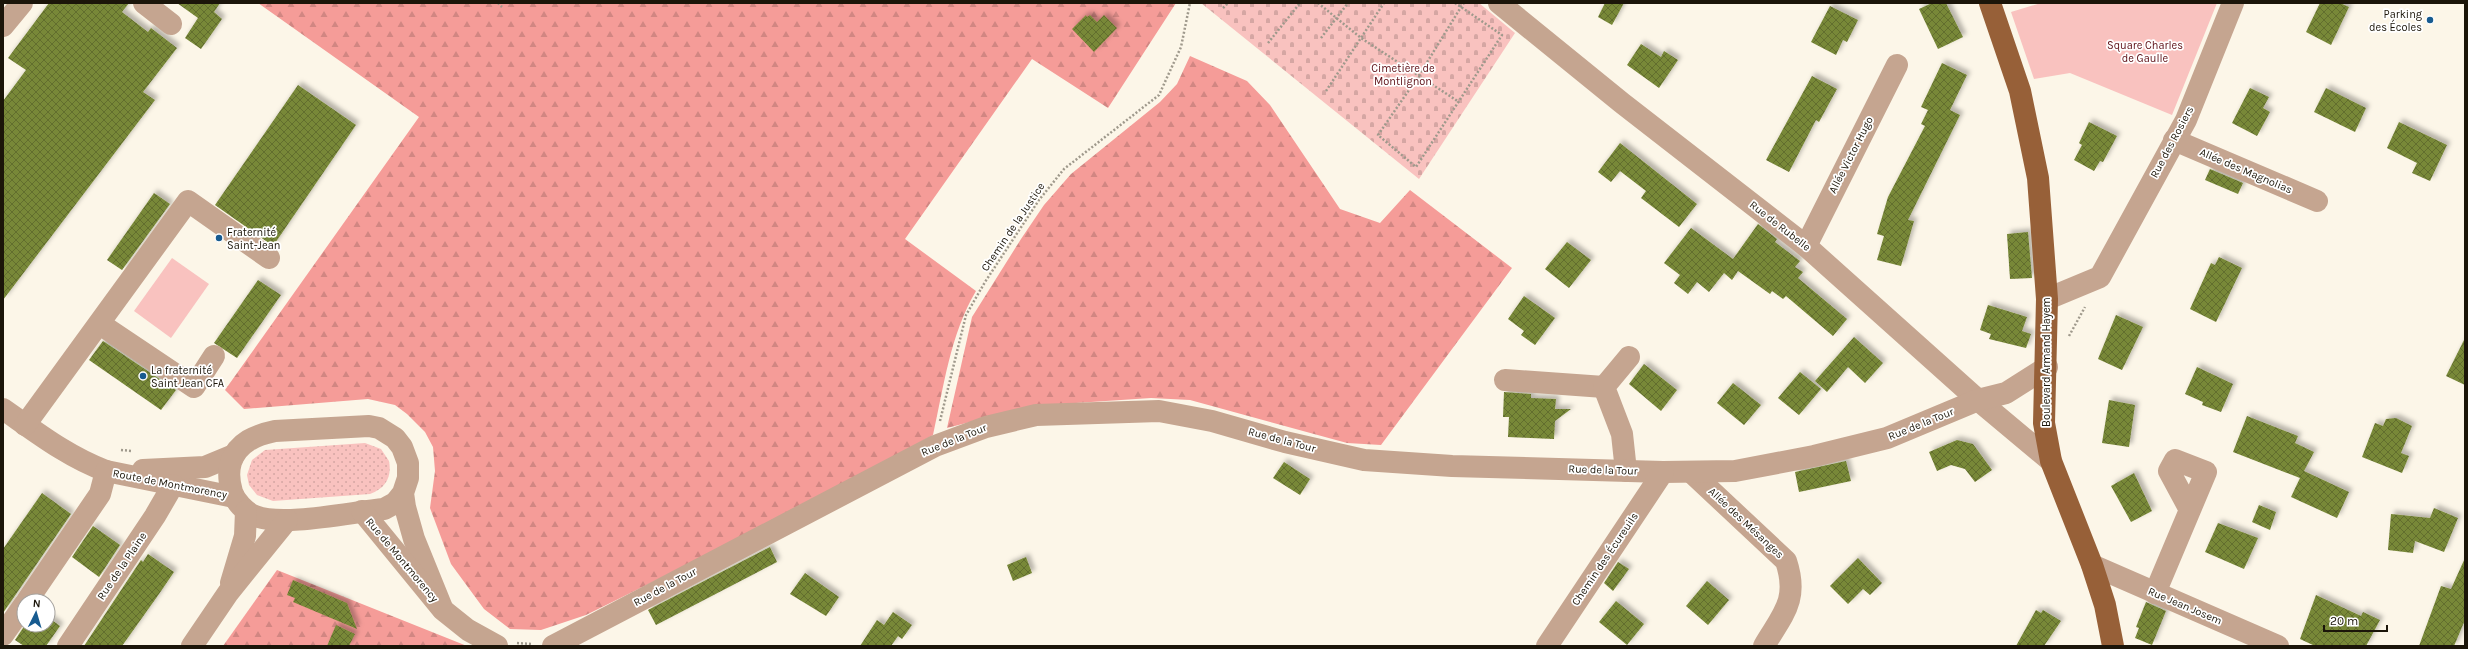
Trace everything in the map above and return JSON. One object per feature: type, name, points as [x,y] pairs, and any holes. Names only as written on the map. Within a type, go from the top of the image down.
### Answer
[{"type":"main road","name":"Boulevard Armand Hayem","points":[[1990,3],[2020,90],[2038,178],[2047,299],[2047,367],[2044,423],[2051,461],[2092,565],[2105,605],[2113,646]]},
{"type":"street","points":[[3,26],[22,3]]},
{"type":"street","points":[[144,3],[171,24]]},
{"type":"street","name":"Rue de Rubelle","points":[[1498,3],[1622,103],[1806,246],[1978,400],[2051,461]]},
{"type":"street","name":"Rue des Rosiers","points":[[2100,277],[2186,120],[2233,3]]},
{"type":"street","name":"Allée Victor Hugo","points":[[1806,246],[1897,65]]},
{"type":"street","name":"Allée des Magnolias","points":[[2174,140],[2317,201]]},
{"type":"street","points":[[25,425],[100,324],[188,201],[269,258]]},
{"type":"street","points":[[2047,299],[2100,277]]},
{"type":"street","points":[[100,324],[194,386],[214,356]]},
{"type":"street","points":[[1604,387],[1629,356]]},
{"type":"street","name":"Rue de la Tour","points":[[553,646],[935,446],[986,427],[1036,416],[1159,411],[1212,421],[1285,442],[1364,460],[1452,466],[1663,472],[1735,471],[1836,451],[1887,438],[1978,400],[2006,393],[2047,367]]},
{"type":"street","points":[[1505,380],[1604,387]]},
{"type":"street","points":[[1604,387],[1622,434],[1626,471]]},
{"type":"street","name":"Route de Montmorency","points":[[3,409],[83,462],[106,471],[172,485],[240,504],[267,519],[287,520],[384,509],[395,503],[403,493]]},
{"type":"street","points":[[228,593],[245,536],[240,504],[229,474],[234,456],[240,446],[250,439],[275,431],[369,426],[379,428],[395,438],[404,452],[408,463],[408,478],[403,493]]},
{"type":"street","name":"Route de Montmorency","points":[[106,471],[205,467],[234,456]]},
{"type":"street","points":[[32,593],[100,494],[106,471]]},
{"type":"street","name":"Chemin des Écureuils","points":[[1548,646],[1663,472]]},
{"type":"street","name":"Allée des Mésanges","points":[[1691,472],[1786,561],[1792,579],[1789,604],[1764,646]]},
{"type":"street","name":"Rue de la Plaine","points":[[68,646],[155,516],[172,485]]},
{"type":"street","name":"Rue de Montmorency","points":[[403,493],[414,539],[442,608]]},
{"type":"street","points":[[2156,593],[2190,510]]},
{"type":"street","name":"Rue de Montmorency","points":[[362,511],[442,608],[456,622],[505,643]]},
{"type":"street","points":[[192,646],[228,593],[287,520]]},
{"type":"street","name":"Rue Jean Josem","points":[[2092,565],[2278,646]]},
{"type":"street","points":[[3,636],[16,617]]},
{"type":"path","points":[[498,3],[502,7]]},
{"type":"path","name":"Chemin de la Justice","points":[[935,446],[966,315],[985,282],[1039,200],[1064,169],[1159,95],[1181,47],[1190,3]]},
{"type":"path","points":[[1224,8],[1228,3]]},
{"type":"path","points":[[1268,43],[1300,3]]},
{"type":"path","points":[[1318,3],[1360,38],[1418,77],[1459,102]]},
{"type":"path","points":[[1321,38],[1348,3]]},
{"type":"path","points":[[1326,91],[1384,3]]},
{"type":"path","points":[[1455,3],[1461,8],[1502,35],[1416,167],[1378,135],[1418,77],[1461,8],[1464,3]]},
{"type":"path","points":[[2066,340],[2100,277]]},
{"type":"path","points":[[505,643],[530,643],[534,646]]},
{"type":"green space","points":[[258,3],[1176,3],[1108,108],[1032,59],[905,239],[976,291],[967,308],[954,343],[933,435],[790,514],[586,615],[541,630],[510,629],[484,609],[451,564],[430,508],[435,471],[433,447],[425,432],[407,414],[395,405],[368,399],[244,409],[225,390],[419,117]]},
{"type":"green space","name":"Cimetière de Montlignon","points":[[1201,3],[1479,3],[1515,33],[1419,179]]},
{"type":"green space","name":"Square Charles de Gaulle","points":[[2041,3],[2217,3],[2172,115],[2070,73],[2034,79],[2011,12]]},
{"type":"green space","points":[[1190,56],[1247,81],[1270,105],[1340,209],[1380,223],[1410,190],[1512,268],[1381,445],[1347,443],[1190,400],[1151,398],[1031,406],[947,428],[972,317],[1021,239],[1044,205],[1071,174],[1160,102],[1177,84]]},
{"type":"green space","points":[[172,258],[209,284],[171,338],[134,311]]},
{"type":"green space","points":[[365,443],[381,449],[389,461],[389,477],[384,485],[376,492],[370,494],[273,501],[257,495],[249,485],[247,475],[252,460],[265,450]]},
{"type":"green space","points":[[277,570],[467,646],[223,646]]},
{"type":"building","points":[[49,3],[129,3],[122,12],[148,32],[151,28],[177,48],[143,92],[155,100],[3,300],[3,101],[26,70],[8,58]]},
{"type":"building","points":[[177,3],[220,3],[214,12],[222,19],[201,49],[185,38],[198,18]]},
{"type":"building","points":[[1605,3],[1624,3],[1612,25],[1598,17]]},
{"type":"building","points":[[1932,3],[1946,3],[1963,37],[1938,49],[1919,9]]},
{"type":"building","points":[[2320,3],[2340,3],[2349,7],[2331,45],[2306,32]]},
{"type":"building","points":[[1830,6],[1858,20],[1847,42],[1843,40],[1836,55],[1811,42]]},
{"type":"building","points":[[1086,15],[1087,17],[1090,15],[1097,22],[1104,15],[1117,28],[1094,52],[1072,29]]},
{"type":"building","points":[[1641,44],[1661,57],[1664,51],[1678,60],[1659,88],[1627,65]]},
{"type":"building","points":[[1942,63],[1967,75],[1950,110],[1960,115],[1908,220],[1914,221],[1901,266],[1877,260],[1884,236],[1877,234],[1888,197],[1925,126],[1921,124],[1928,110],[1921,107]]},
{"type":"building","points":[[1812,76],[1837,89],[1819,122],[1816,120],[1789,172],[1766,160]]},
{"type":"building","points":[[298,85],[356,125],[273,246],[215,205]]},
{"type":"building","points":[[2250,88],[2269,97],[2263,108],[2270,112],[2257,136],[2232,123]]},
{"type":"building","points":[[2326,88],[2366,108],[2355,132],[2314,112]]},
{"type":"building","points":[[2089,122],[2117,136],[2103,162],[2100,161],[2094,171],[2074,160],[2082,145],[2079,143]]},
{"type":"building","points":[[2399,122],[2447,145],[2430,181],[2412,173],[2417,163],[2387,148]]},
{"type":"building","points":[[1620,143],[1697,204],[1679,227],[1641,198],[1646,191],[1620,171],[1611,182],[1598,172]]},
{"type":"building","points":[[2210,169],[2243,183],[2238,194],[2205,180]]},
{"type":"building","points":[[154,193],[170,204],[122,270],[107,260]]},
{"type":"building","points":[[1758,224],[1777,239],[1775,242],[1800,261],[1795,267],[1803,272],[1798,278],[1847,319],[1833,336],[1786,296],[1783,299],[1772,291],[1770,294],[1738,271],[1732,280],[1724,273],[1709,292],[1697,282],[1688,294],[1674,283],[1680,275],[1664,263],[1691,228],[1733,259]]},
{"type":"building","points":[[2028,232],[2032,278],[2010,279],[2007,234]]},
{"type":"building","points":[[1567,242],[1591,260],[1569,288],[1545,269]]},
{"type":"building","points":[[2219,257],[2242,268],[2216,322],[2190,309],[2211,263],[2215,265]]},
{"type":"building","points":[[258,280],[281,295],[237,358],[214,343]]},
{"type":"building","points":[[1524,296],[1555,318],[1535,345],[1521,335],[1524,331],[1508,319]]},
{"type":"building","points":[[1988,305],[2027,317],[2022,331],[2031,334],[2026,348],[1989,339],[1991,334],[1980,330]]},
{"type":"building","points":[[2116,315],[2143,327],[2122,370],[2098,359]]},
{"type":"building","points":[[1854,337],[1883,363],[1865,383],[1848,367],[1827,392],[1815,381]]},
{"type":"building","points":[[2465,338],[2465,385],[2446,376]]},
{"type":"building","name":"La fraternité Saint Jean CFA","points":[[103,341],[176,390],[161,410],[89,360]]},
{"type":"building","points":[[1644,364],[1677,390],[1661,411],[1629,384]]},
{"type":"building","points":[[2197,367],[2233,384],[2221,412],[2202,405],[2203,402],[2185,394]]},
{"type":"building","points":[[1800,372],[1821,389],[1799,415],[1778,398]]},
{"type":"building","points":[[1733,383],[1761,405],[1744,425],[1717,403]]},
{"type":"building","points":[[1504,392],[1531,394],[1531,398],[1556,399],[1555,409],[1571,409],[1555,421],[1554,439],[1508,437],[1509,417],[1503,417]]},
{"type":"building","points":[[2109,400],[2135,405],[2129,447],[2102,443]]},
{"type":"building","points":[[2247,416],[2298,436],[2295,443],[2314,452],[2304,471],[2349,492],[2337,518],[2291,497],[2300,478],[2233,452]]},
{"type":"building","points":[[2396,418],[2412,426],[2401,453],[2409,456],[2402,473],[2362,457],[2375,423],[2383,426],[2386,419]]},
{"type":"building","points":[[1957,440],[1973,444],[1992,470],[1975,482],[1965,469],[1951,465],[1937,471],[1929,452]]},
{"type":"building","points":[[1846,461],[1851,481],[1799,492],[1795,472]]},
{"type":"building","points":[[1284,462],[1310,479],[1300,495],[1273,478]]},
{"type":"building","points":[[2134,473],[2152,511],[2131,522],[2111,486]]},
{"type":"building","points":[[42,493],[71,514],[3,613],[3,549]]},
{"type":"building","points":[[2259,505],[2276,512],[2270,530],[2252,522]]},
{"type":"building","points":[[2434,508],[2458,518],[2444,552],[2415,541],[2413,553],[2388,550],[2391,514],[2430,518]]},
{"type":"building","points":[[2218,523],[2258,538],[2244,569],[2205,552]]},
{"type":"building","points":[[93,526],[120,545],[99,577],[72,557]]},
{"type":"building","points":[[770,547],[777,562],[656,625],[648,610]]},
{"type":"building","points":[[148,554],[174,572],[159,594],[122,646],[84,646],[141,560],[143,562]]},
{"type":"building","points":[[1026,557],[1032,573],[1013,581],[1007,565]]},
{"type":"building","points":[[1858,558],[1882,583],[1870,595],[1863,589],[1848,604],[1830,586]]},
{"type":"building","points":[[2465,558],[2465,620],[2454,646],[2419,646],[2441,586],[2451,589]]},
{"type":"building","points":[[1618,562],[1629,569],[1613,591],[1604,583]]},
{"type":"building","points":[[805,573],[839,597],[826,616],[790,594]]},
{"type":"building","points":[[293,580],[347,603],[357,629],[293,602],[295,598],[287,595]]},
{"type":"building","points":[[1707,581],[1729,600],[1708,625],[1686,606]]},
{"type":"building","points":[[2316,595],[2361,616],[2363,612],[2380,620],[2366,646],[2315,646],[2300,639]]},
{"type":"building","points":[[1616,601],[1644,624],[1627,645],[1599,622]]},
{"type":"building","points":[[2146,602],[2166,611],[2152,645],[2135,638],[2139,628],[2136,627]]},
{"type":"building","points":[[2036,610],[2041,613],[2043,610],[2061,621],[2044,646],[2016,646]]},
{"type":"building","points":[[893,612],[912,625],[902,639],[898,636],[891,646],[860,646],[877,620],[884,625]]},
{"type":"building","points":[[56,623],[60,626],[56,632]]},
{"type":"building","points":[[336,625],[355,634],[349,646],[327,646]]},
{"type":"building","points":[[20,633],[55,633],[46,646],[24,646],[15,640]]},
{"type":"place","name":"Parking des Écoles","points":[[2430,20]]},
{"type":"place","name":"Fraternité Saint-Jean","points":[[219,238]]},
{"type":"place","name":"La fraternité Saint Jean CFA","points":[[143,376]]}]
